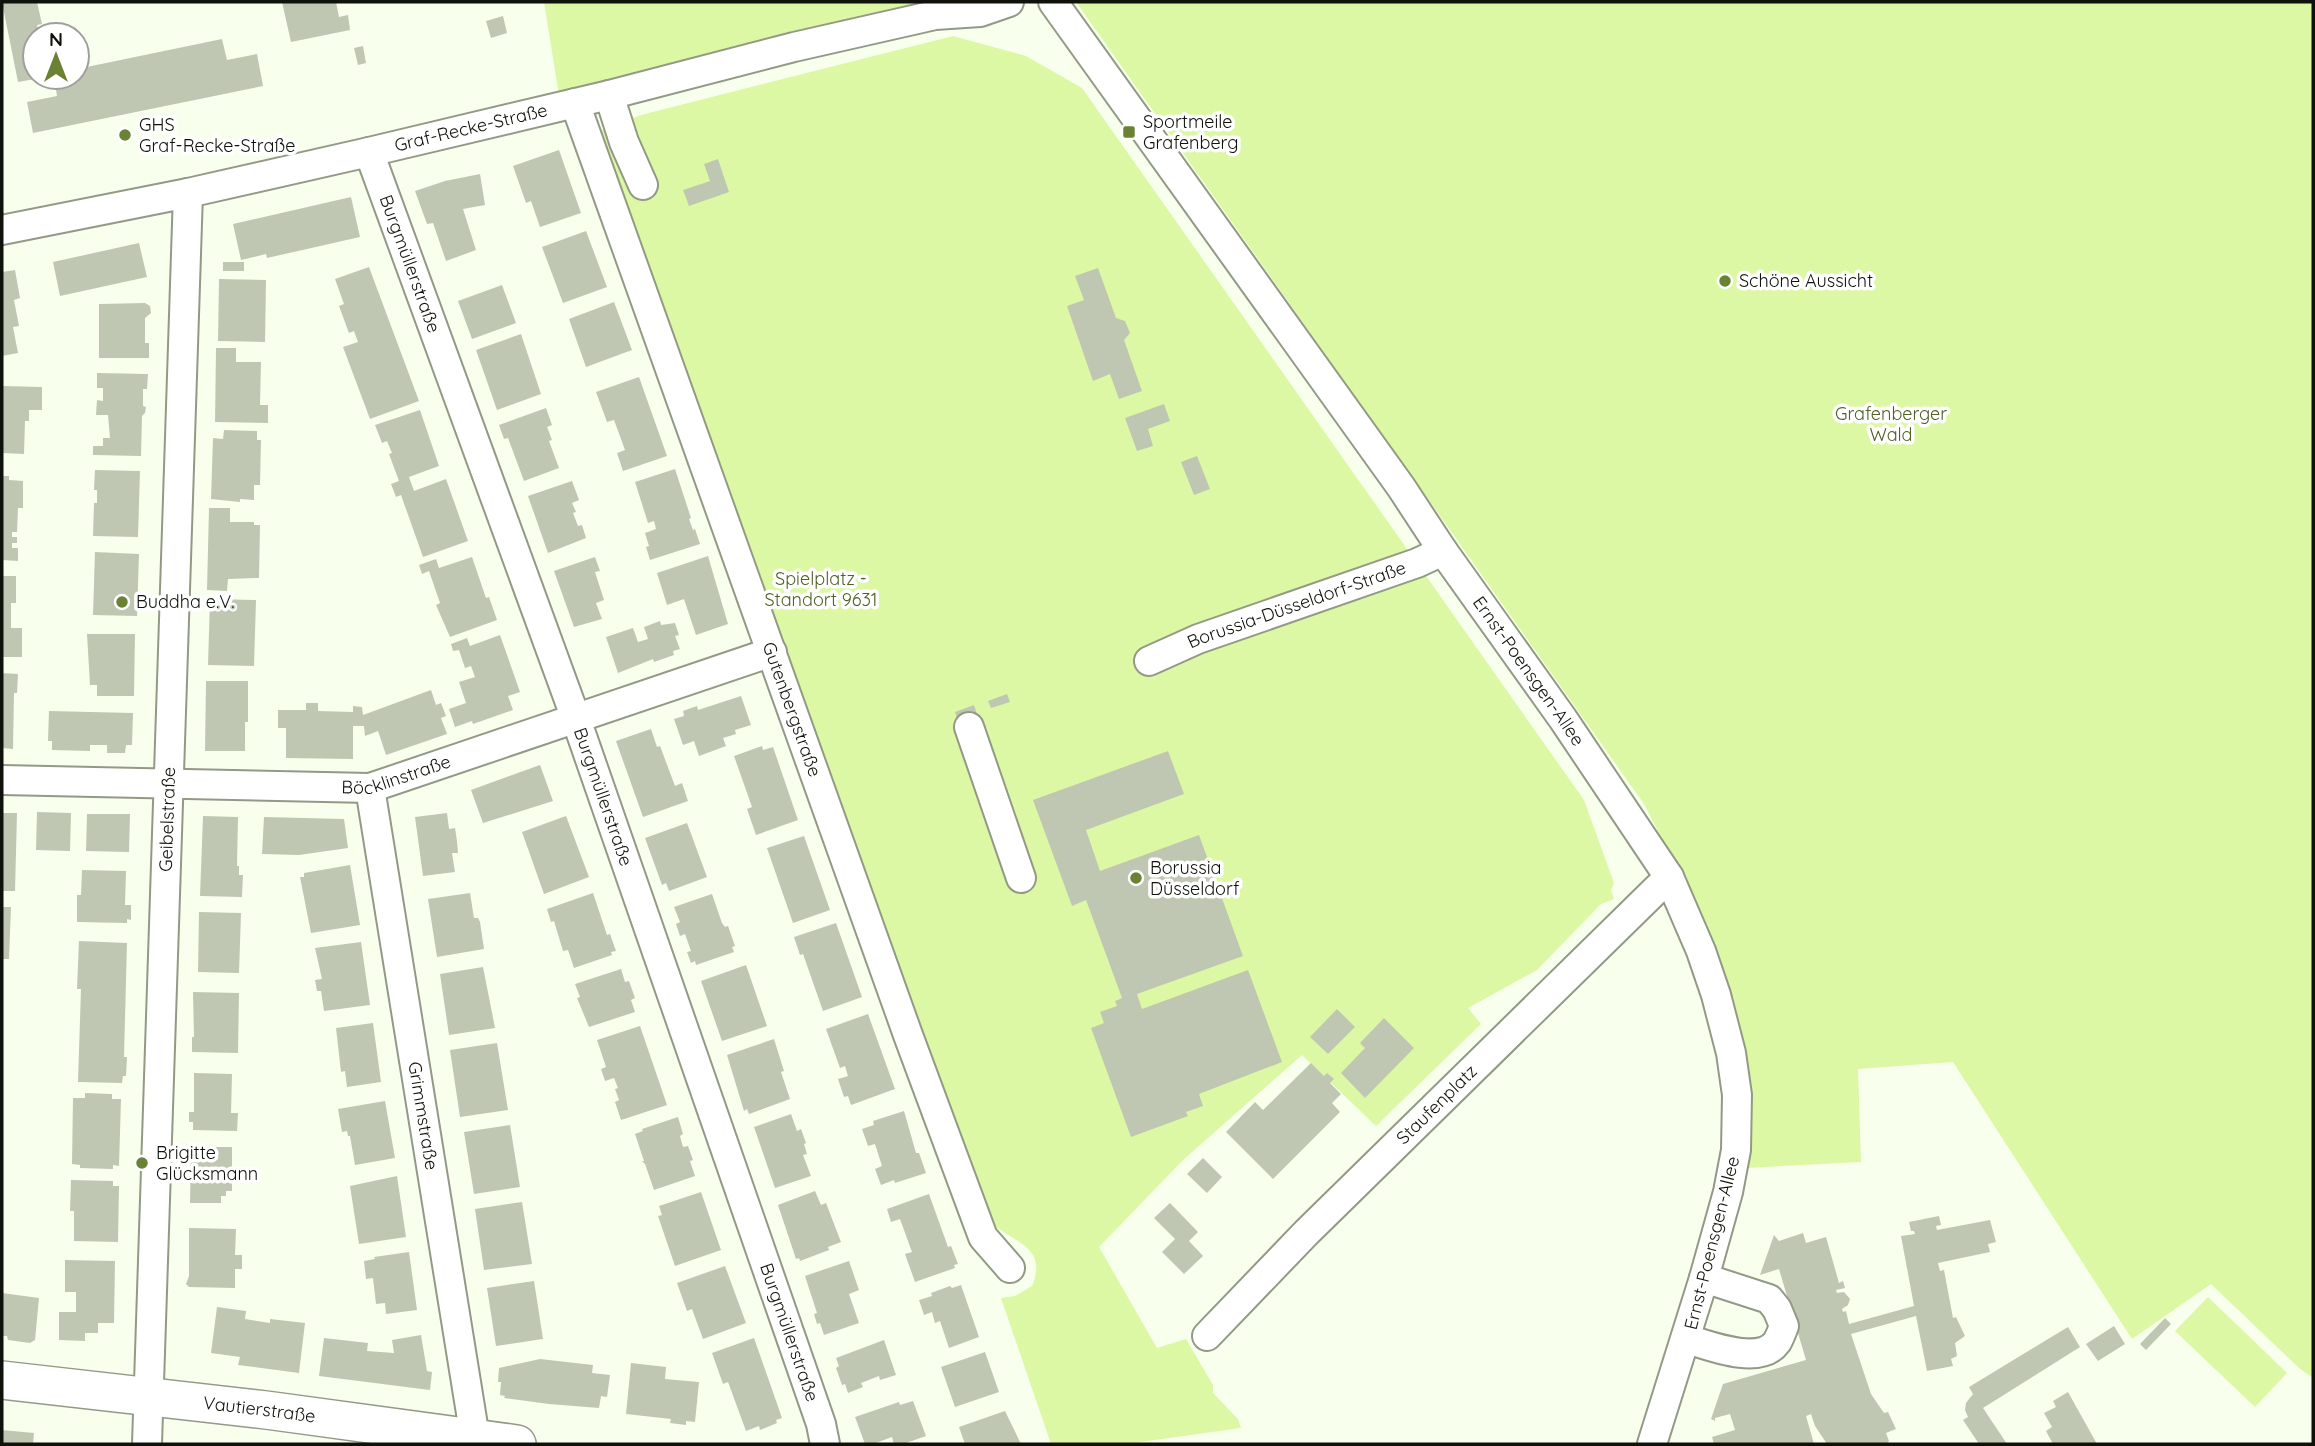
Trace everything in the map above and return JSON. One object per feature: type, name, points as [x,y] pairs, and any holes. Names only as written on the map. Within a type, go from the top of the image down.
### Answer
[{"type":"main road","name":"Vautierstraße","points":[[2,1380],[266,1410],[476,1442],[517,1444]]},
{"type":"street","name":"Graf-Recke-Straße","points":[[2,230],[188,193],[369,152],[609,95],[945,9],[979,12],[1009,2]]},
{"type":"street","name":"Ernst-Poensgen-Allee","points":[[1053,2],[1401,487],[1443,551],[1563,719],[1670,877],[1701,951],[1731,1053],[1737,1095],[1736,1150],[1728,1192],[1687,1339],[1652,1438]]},
{"type":"street","points":[[609,95],[624,142],[643,185]]},
{"type":"street","name":"Gutenbergstraße","points":[[575,103],[908,1035],[983,1237],[1010,1268]]},
{"type":"street","name":"Burgmüllerstraße","points":[[369,152],[576,719],[807,1385],[825,1444]]},
{"type":"street","name":"Geibelstraße","points":[[147,1444],[188,193]]},
{"type":"street","name":"Borussia-Düsseldorf-Straße","points":[[1149,662],[1198,639],[1417,563],[1443,551]]},
{"type":"street","name":"Böcklinstraße","points":[[2,780],[370,788],[772,652]]},
{"type":"street","points":[[969,727],[1021,878]]},
{"type":"street","name":"Grimmstraße","points":[[370,788],[476,1442]]},
{"type":"street","name":"Staufenplatz","points":[[1207,1336],[1306,1233],[1670,877]]},
{"type":"street","points":[[1687,1339],[1744,1354],[1767,1351],[1778,1341],[1784,1326],[1777,1308],[1769,1299],[1704,1278]]},
{"type":"green space","points":[[544,2],[948,2],[559,95]]},
{"type":"green space","name":"Grafenberger Wald","points":[[1076,2],[2313,2],[2313,1378],[2299,1368],[2211,1284],[2132,1339],[1953,1062],[1858,1069],[1861,1162],[1745,1168],[1750,1078],[1707,925],[1644,804]]},
{"type":"green space","name":"Spielplatz - Standort 9631","points":[[953,36],[1026,56],[1082,88],[1584,800],[1614,883],[1611,890],[1614,899],[1601,904],[1537,970],[1468,1008],[1481,1024],[1376,1126],[1302,1055],[1183,1160],[1099,1247],[1157,1348],[1186,1339],[1213,1385],[1213,1393],[1238,1419],[1241,1428],[1126,1444],[1051,1444],[1001,1298],[1015,1296],[1032,1286],[1036,1274],[1034,1256],[1029,1249],[996,1227],[980,1210],[599,131],[641,115]]},
{"type":"green space","points":[[2208,1297],[2287,1373],[2255,1407],[2175,1331]]},
{"type":"building","points":[[2,2],[37,2],[41,21],[21,21],[21,81],[18,82]]},
{"type":"building","points":[[282,2],[336,2],[339,17],[348,15],[350,30],[291,42]]},
{"type":"building","points":[[503,16],[507,33],[491,38],[486,21]]},
{"type":"building","points":[[222,39],[227,60],[257,54],[263,86],[33,133],[27,102],[57,96],[56,91],[91,91],[91,66]]},
{"type":"building","points":[[363,46],[366,63],[358,65],[354,48]]},
{"type":"building","points":[[559,150],[581,213],[540,227],[531,201],[526,203],[513,166]]},
{"type":"building","points":[[718,159],[729,192],[689,206],[683,190],[710,181],[704,164]]},
{"type":"building","points":[[480,174],[485,205],[463,209],[476,250],[446,261],[433,223],[427,224],[415,191]]},
{"type":"building","points":[[351,197],[360,237],[267,258],[266,254],[241,260],[233,224]]},
{"type":"building","points":[[586,231],[607,287],[563,303],[542,247]]},
{"type":"building","points":[[139,243],[147,277],[60,296],[53,262]]},
{"type":"building","points":[[223,262],[244,262],[244,271],[223,271]]},
{"type":"building","points":[[369,267],[419,401],[370,419],[343,347],[358,342],[354,331],[349,333],[339,306],[344,304],[335,279]]},
{"type":"building","points":[[1098,268],[1116,318],[1125,321],[1130,333],[1124,340],[1142,391],[1119,399],[1110,374],[1093,381],[1067,306],[1084,300],[1075,276]]},
{"type":"building","points":[[15,270],[20,298],[14,300],[19,326],[13,327],[18,353],[2,356],[2,272]]},
{"type":"building","points":[[219,279],[266,280],[265,342],[218,341]]},
{"type":"building","points":[[502,285],[516,323],[472,339],[458,301]]},
{"type":"building","points":[[614,302],[632,350],[586,367],[569,319]]},
{"type":"building","points":[[145,303],[150,306],[151,313],[145,318],[145,343],[149,343],[149,358],[99,358],[99,304]]},
{"type":"building","points":[[521,334],[541,394],[497,410],[476,350]]},
{"type":"building","points":[[216,348],[236,348],[236,362],[261,362],[260,405],[268,405],[268,423],[215,422]]},
{"type":"building","points":[[97,373],[148,374],[147,389],[143,389],[143,406],[146,407],[142,416],[141,456],[93,455],[93,446],[103,446],[103,438],[110,438],[108,415],[96,415],[97,400],[103,401],[103,388],[97,388]]},
{"type":"building","points":[[639,377],[667,456],[623,471],[617,453],[625,450],[614,420],[607,422],[596,392]]},
{"type":"building","points":[[2,386],[42,387],[42,410],[29,410],[29,421],[25,421],[24,454],[2,453]]},
{"type":"building","points":[[1164,404],[1170,421],[1148,429],[1153,446],[1137,451],[1125,418]]},
{"type":"building","points":[[546,408],[552,425],[547,427],[552,440],[549,441],[559,468],[524,481],[508,438],[504,439],[499,425]]},
{"type":"building","points":[[420,410],[439,466],[409,477],[414,491],[446,479],[468,541],[423,557],[401,495],[396,497],[391,484],[399,481],[389,454],[392,453],[387,441],[382,443],[375,425]]},
{"type":"building","points":[[224,430],[257,431],[257,440],[261,440],[260,485],[254,485],[254,500],[240,499],[240,502],[211,499],[213,438],[223,439]]},
{"type":"building","points":[[1197,456],[1210,489],[1194,495],[1181,462]]},
{"type":"building","points":[[675,469],[691,518],[689,519],[700,544],[650,560],[645,533],[656,529],[654,521],[648,523],[635,482]]},
{"type":"building","points":[[95,470],[140,471],[138,537],[93,536],[94,503],[97,503],[97,490],[94,490]]},
{"type":"building","points":[[2,476],[9,476],[9,480],[23,481],[23,508],[18,508],[17,532],[12,532],[12,537],[17,537],[17,543],[12,543],[12,548],[18,548],[18,561],[2,560]]},
{"type":"building","points":[[572,481],[579,500],[572,503],[576,512],[573,513],[578,526],[582,525],[586,538],[548,553],[528,496]]},
{"type":"building","points":[[209,508],[230,508],[230,522],[254,522],[254,525],[260,525],[259,578],[228,579],[227,591],[207,590]]},
{"type":"building","points":[[95,552],[139,554],[137,616],[93,615]]},
{"type":"building","points":[[708,556],[728,624],[696,635],[684,599],[667,605],[657,573]]},
{"type":"building","points":[[472,557],[486,598],[489,597],[497,620],[450,637],[436,605],[440,603],[429,571],[422,574],[419,565],[436,559],[439,568]]},
{"type":"building","points":[[595,557],[600,571],[595,572],[604,600],[596,603],[602,619],[574,627],[554,571]]},
{"type":"building","points":[[2,576],[16,576],[16,603],[11,603],[11,628],[22,628],[22,657],[2,657]]},
{"type":"building","points":[[210,599],[256,600],[254,666],[208,665]]},
{"type":"building","points":[[660,621],[661,625],[675,623],[679,635],[675,636],[680,649],[673,651],[674,655],[654,662],[653,659],[618,673],[606,637],[633,628],[638,642],[648,639],[644,627]]},
{"type":"building","points":[[87,634],[135,634],[134,696],[97,696],[97,685],[90,685]]},
{"type":"building","points":[[500,635],[520,692],[508,696],[513,710],[473,724],[472,721],[455,727],[449,709],[466,703],[459,682],[475,677],[471,666],[465,668],[459,650],[453,651],[451,644],[467,638],[470,646]]},
{"type":"building","points":[[2,673],[18,674],[17,693],[14,693],[13,749],[2,748]]},
{"type":"building","points":[[206,681],[248,681],[245,751],[205,751]]},
{"type":"building","points":[[431,690],[436,705],[441,703],[446,716],[441,718],[447,734],[386,755],[378,731],[365,736],[364,726],[353,726],[353,759],[286,758],[286,728],[278,728],[278,710],[306,710],[306,703],[318,703],[318,711],[353,712],[353,706],[362,707],[363,715]]},
{"type":"building","points":[[1007,694],[1010,702],[991,708],[988,701]]},
{"type":"building","points":[[741,696],[751,725],[735,730],[736,734],[723,738],[726,746],[699,756],[694,741],[683,745],[674,719],[684,716],[683,711],[697,706],[698,710]]},
{"type":"building","points":[[974,705],[977,714],[958,721],[955,712]]},
{"type":"building","points":[[49,711],[133,713],[132,745],[126,745],[125,753],[107,753],[107,745],[90,745],[90,751],[52,750],[52,741],[48,741]]},
{"type":"building","points":[[651,729],[675,786],[682,783],[688,801],[643,817],[616,741]]},
{"type":"building","points":[[762,746],[763,750],[773,747],[798,820],[756,835],[747,809],[752,807],[734,756]]},
{"type":"building","points":[[1168,751],[1184,794],[1086,830],[1100,871],[1199,835],[1243,956],[1137,994],[1142,1009],[1248,970],[1282,1062],[1199,1094],[1203,1106],[1186,1112],[1188,1116],[1131,1137],[1091,1028],[1104,1023],[1100,1012],[1117,1006],[1115,1001],[1122,998],[1086,900],[1072,906],[1033,800]]},
{"type":"building","points":[[540,765],[553,801],[483,823],[471,790]]},
{"type":"building","points":[[37,812],[71,813],[70,851],[36,850]]},
{"type":"building","points":[[2,813],[17,813],[15,891],[2,891]]},
{"type":"building","points":[[447,813],[449,829],[455,828],[457,841],[458,853],[452,853],[455,872],[423,876],[415,817]]},
{"type":"building","points":[[87,814],[130,814],[129,852],[86,851]]},
{"type":"building","points":[[203,816],[238,817],[237,866],[239,875],[243,875],[242,897],[200,896]]},
{"type":"building","points":[[566,816],[589,877],[544,894],[522,832]]},
{"type":"building","points":[[264,817],[344,819],[348,848],[299,855],[262,854]]},
{"type":"building","points":[[687,823],[707,877],[669,891],[666,883],[662,885],[645,838]]},
{"type":"building","points":[[804,836],[830,910],[793,923],[767,848]]},
{"type":"building","points":[[350,865],[360,925],[311,933],[300,877],[304,877],[304,873]]},
{"type":"building","points":[[82,870],[126,871],[125,905],[131,905],[131,920],[127,919],[127,923],[77,922],[77,895],[81,895]]},
{"type":"building","points":[[470,893],[474,918],[478,918],[480,922],[484,949],[437,957],[428,899]]},
{"type":"building","points":[[593,893],[607,935],[610,934],[616,951],[611,952],[612,955],[574,968],[568,950],[563,951],[554,921],[551,922],[547,909]]},
{"type":"building","points":[[712,894],[722,923],[725,927],[728,926],[735,946],[732,947],[734,952],[696,965],[695,961],[691,963],[687,952],[691,951],[685,934],[680,936],[676,924],[680,922],[674,907]]},
{"type":"building","points":[[2,907],[11,907],[9,959],[2,959]]},
{"type":"building","points":[[199,912],[241,913],[239,973],[198,972]]},
{"type":"building","points":[[836,923],[862,997],[823,1011],[803,954],[800,955],[794,937]]},
{"type":"building","points":[[79,941],[127,943],[124,1057],[127,1057],[126,1076],[123,1076],[122,1083],[78,1082],[81,989],[77,989]]},
{"type":"building","points":[[361,942],[370,1005],[324,1011],[321,991],[317,991],[315,980],[322,979],[315,948]]},
{"type":"building","points":[[746,965],[767,1026],[722,1041],[701,981]]},
{"type":"building","points":[[483,967],[495,1028],[449,1035],[440,974]]},
{"type":"building","points":[[621,969],[635,998],[631,1000],[635,1012],[589,1027],[577,998],[580,997],[575,984]]},
{"type":"building","points":[[193,992],[239,993],[238,1053],[192,1052]]},
{"type":"building","points":[[1337,1009],[1355,1027],[1328,1054],[1310,1037]]},
{"type":"building","points":[[868,1014],[895,1089],[851,1105],[848,1096],[844,1097],[838,1079],[848,1076],[845,1066],[840,1068],[826,1029]]},
{"type":"building","points":[[1384,1018],[1414,1048],[1365,1098],[1341,1073],[1365,1048],[1360,1043]]},
{"type":"building","points":[[373,1023],[381,1082],[347,1087],[345,1071],[341,1072],[336,1028]]},
{"type":"building","points":[[640,1026],[667,1105],[621,1120],[615,1102],[619,1100],[615,1089],[618,1088],[614,1078],[605,1081],[601,1069],[606,1067],[597,1040]]},
{"type":"building","points":[[774,1039],[790,1099],[749,1114],[747,1109],[744,1111],[727,1055]]},
{"type":"building","points":[[497,1043],[508,1110],[460,1117],[450,1050]]},
{"type":"building","points":[[1311,1063],[1324,1076],[1327,1073],[1334,1079],[1330,1083],[1341,1094],[1332,1103],[1340,1112],[1273,1179],[1226,1132],[1255,1102],[1263,1110]]},
{"type":"building","points":[[194,1073],[232,1074],[231,1113],[238,1113],[237,1131],[193,1130],[193,1122],[189,1122],[189,1112],[194,1112]]},
{"type":"building","points":[[85,1093],[112,1094],[112,1099],[121,1099],[119,1166],[113,1165],[113,1169],[80,1168],[80,1165],[72,1164],[73,1098],[85,1098]]},
{"type":"building","points":[[385,1101],[395,1158],[355,1165],[350,1136],[347,1131],[342,1132],[338,1109]]},
{"type":"building","points":[[904,1111],[916,1153],[919,1153],[926,1173],[881,1185],[875,1169],[882,1166],[875,1144],[868,1146],[862,1129],[874,1125],[873,1121]]},
{"type":"building","points":[[791,1114],[797,1131],[801,1129],[806,1143],[807,1154],[803,1155],[811,1176],[775,1188],[754,1127]]},
{"type":"building","points":[[678,1117],[683,1134],[680,1136],[683,1147],[688,1146],[695,1176],[654,1190],[635,1134]]},
{"type":"building","points":[[510,1125],[520,1187],[474,1194],[464,1132]]},
{"type":"building","points":[[197,1147],[232,1147],[232,1168],[228,1168],[228,1178],[232,1178],[232,1191],[226,1191],[226,1196],[221,1196],[221,1203],[190,1203],[191,1151],[197,1151]]},
{"type":"building","points":[[1203,1158],[1222,1177],[1207,1193],[1187,1174]]},
{"type":"building","points":[[397,1176],[406,1237],[359,1244],[350,1186]]},
{"type":"building","points":[[71,1180],[113,1181],[113,1186],[119,1186],[118,1242],[74,1241],[74,1211],[70,1211]]},
{"type":"building","points":[[815,1191],[821,1205],[826,1203],[841,1242],[828,1247],[829,1250],[800,1261],[799,1258],[796,1259],[778,1205]]},
{"type":"building","points":[[701,1192],[721,1250],[675,1266],[658,1216],[662,1215],[659,1206]]},
{"type":"building","points":[[929,1194],[948,1247],[951,1246],[958,1264],[954,1265],[955,1268],[915,1282],[905,1254],[912,1252],[900,1219],[891,1222],[887,1209]]},
{"type":"building","points":[[522,1202],[532,1264],[484,1270],[475,1209]]},
{"type":"building","points":[[1170,1203],[1198,1232],[1189,1241],[1203,1256],[1184,1274],[1162,1252],[1175,1239],[1154,1218]]},
{"type":"building","points":[[1939,1216],[1941,1225],[1936,1226],[1937,1230],[1990,1220],[1996,1242],[1988,1244],[1990,1252],[1938,1263],[1940,1271],[1944,1270],[1953,1318],[1956,1317],[1965,1336],[1955,1343],[1957,1356],[1951,1359],[1953,1366],[1927,1371],[1916,1316],[1851,1334],[1871,1394],[1884,1413],[1888,1412],[1896,1429],[1886,1433],[1889,1441],[1887,1444],[1827,1444],[1815,1426],[1811,1414],[1806,1416],[1814,1444],[1714,1444],[1712,1437],[1735,1430],[1730,1414],[1715,1418],[1715,1421],[1711,1419],[1723,1384],[1806,1360],[1779,1269],[1760,1275],[1774,1235],[1779,1241],[1803,1233],[1806,1243],[1826,1237],[1839,1283],[1843,1281],[1845,1288],[1836,1290],[1837,1293],[1844,1292],[1850,1299],[1848,1305],[1842,1309],[1843,1312],[1846,1311],[1849,1324],[1914,1306],[1901,1236],[1915,1234],[1911,1231],[1909,1222]]},
{"type":"building","points":[[189,1228],[236,1229],[235,1255],[242,1255],[242,1269],[235,1269],[235,1288],[189,1287],[186,1284],[189,1276]]},
{"type":"building","points":[[409,1252],[417,1310],[386,1314],[385,1303],[376,1304],[373,1278],[366,1279],[364,1261]]},
{"type":"building","points":[[65,1260],[115,1261],[114,1323],[98,1323],[98,1333],[85,1333],[85,1341],[59,1340],[59,1312],[76,1312],[76,1292],[65,1292]]},
{"type":"building","points":[[849,1261],[859,1290],[849,1294],[859,1323],[824,1335],[820,1323],[817,1324],[814,1314],[817,1313],[805,1276]]},
{"type":"building","points":[[725,1266],[746,1323],[703,1339],[692,1309],[687,1311],[677,1283]]},
{"type":"building","points":[[534,1281],[543,1339],[496,1346],[487,1288]]},
{"type":"building","points":[[961,1285],[979,1337],[949,1348],[940,1321],[935,1323],[932,1312],[924,1315],[919,1300],[950,1286],[952,1288]]},
{"type":"building","points":[[2,1293],[39,1298],[35,1340],[30,1343],[8,1340],[7,1336],[2,1336]]},
{"type":"building","points":[[217,1307],[246,1311],[245,1319],[270,1323],[270,1319],[305,1323],[299,1373],[238,1365],[240,1357],[211,1353]]},
{"type":"building","points":[[2165,1318],[2171,1324],[2146,1350],[2140,1344]]},
{"type":"building","points":[[2114,1326],[2125,1344],[2098,1361],[2086,1344]]},
{"type":"building","points":[[2068,1327],[2080,1347],[1983,1408],[2007,1444],[1979,1444],[1963,1420],[1968,1417],[1966,1403],[1973,1394],[1969,1387]]},
{"type":"building","points":[[421,1335],[427,1371],[432,1372],[430,1390],[319,1376],[324,1338],[368,1343],[367,1351],[394,1353],[392,1340]]},
{"type":"building","points":[[754,1338],[782,1418],[760,1430],[759,1426],[746,1431],[728,1382],[723,1384],[712,1353]]},
{"type":"building","points":[[884,1340],[896,1375],[880,1380],[879,1376],[861,1383],[863,1387],[848,1393],[836,1368],[839,1366],[836,1358]]},
{"type":"building","points":[[985,1352],[999,1392],[955,1407],[941,1367]]},
{"type":"building","points":[[540,1359],[593,1365],[592,1373],[610,1375],[607,1397],[601,1396],[599,1408],[549,1404],[504,1398],[505,1396],[500,1395],[499,1368]]},
{"type":"building","points":[[631,1363],[666,1367],[665,1379],[699,1382],[695,1422],[686,1421],[686,1425],[670,1423],[671,1419],[626,1414]]},
{"type":"building","points":[[2068,1392],[2097,1444],[2053,1444],[2046,1431],[2052,1427],[2044,1413],[2056,1407],[2053,1401]]},
{"type":"building","points":[[913,1401],[926,1436],[903,1444],[894,1444],[892,1437],[865,1444],[855,1417],[899,1402],[900,1405]]},
{"type":"building","points":[[1005,1411],[1021,1444],[965,1444],[959,1427]]},
{"type":"building","points":[[2,1430],[34,1433],[33,1444],[2,1444]]},
{"type":"place","name":"Sportmeile Grafenberg","points":[[1129,132]]},
{"type":"place","name":"GHS Graf-Recke-Straße","points":[[125,135]]},
{"type":"place","name":"Schöne Aussicht","points":[[1725,281]]},
{"type":"place","name":"Buddha e.V.","points":[[122,602]]},
{"type":"place","name":"Borussia Düsseldorf","points":[[1136,878]]},
{"type":"place","name":"Brigitte Glücksmann","points":[[142,1163]]}]
